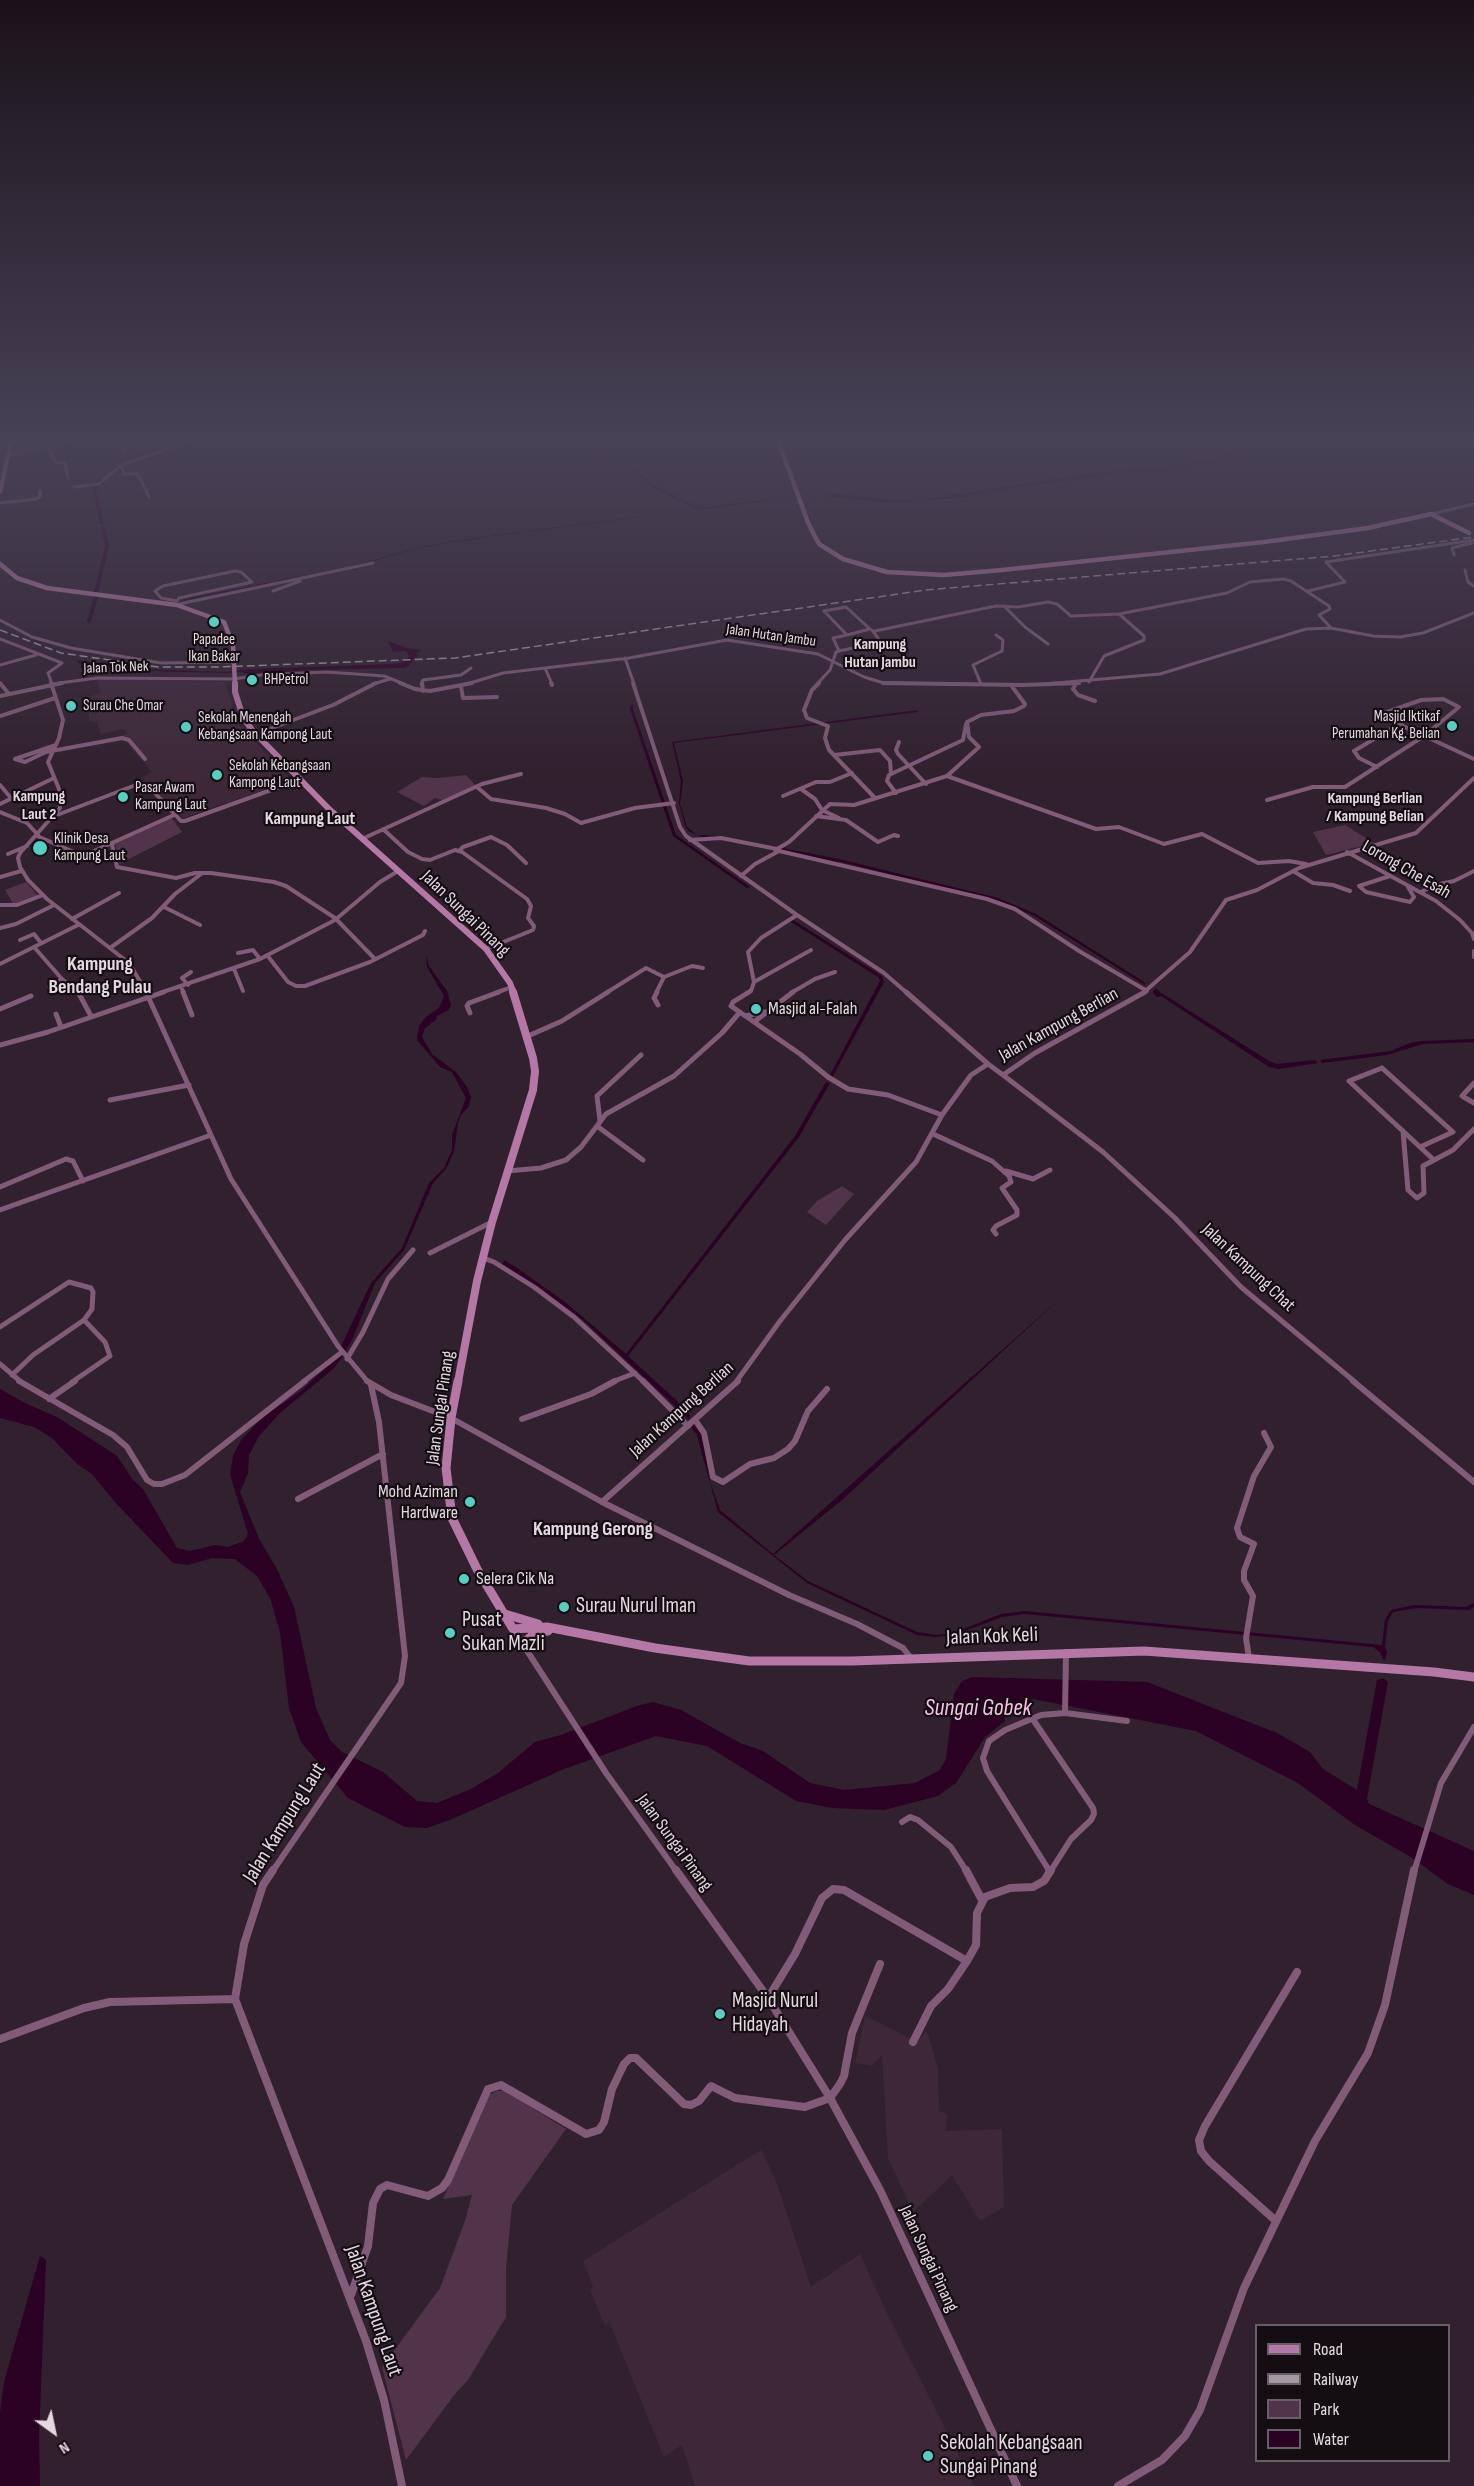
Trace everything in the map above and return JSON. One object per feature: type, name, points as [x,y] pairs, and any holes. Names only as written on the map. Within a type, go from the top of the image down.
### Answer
[{"type":"street","points":[[834,554],[881,571],[944,575],[1148,554]]},
{"type":"street","points":[[1308,591],[1346,582],[1326,562],[1382,554]]},
{"type":"street","points":[[0,564],[17,578],[47,588],[178,603],[373,562]]},
{"type":"street","points":[[1465,570],[1468,582],[1474,586]]},
{"type":"street","points":[[157,596],[155,589],[158,588],[235,571],[241,572],[252,581],[177,599],[178,603]]},
{"type":"street","points":[[273,591],[300,581],[300,578]]},
{"type":"street","points":[[839,651],[833,638],[1004,606],[1018,607],[1051,602],[1071,616],[1119,614],[1227,593],[1250,582],[1286,579],[1329,606],[1330,609],[1319,615],[1331,628]]},
{"type":"street","points":[[148,601],[157,596],[178,603]]},
{"type":"street","name":"Jalan Sungai Pinang","points":[[178,603],[224,622],[230,634],[243,717],[256,734],[299,780],[362,839],[486,949],[504,971],[512,987],[528,1036],[535,1071],[532,1090],[483,1258],[451,1418],[446,1468],[452,1518],[477,1569],[567,1714],[606,1773],[768,1998],[830,2098],[881,2192],[1017,2486]]},
{"type":"street","points":[[1004,606],[1025,627],[1048,644]]},
{"type":"street","points":[[847,635],[824,611],[846,607],[873,630],[881,642],[836,652],[830,670],[812,690],[804,710],[807,718],[826,724],[829,729],[825,735],[825,743],[874,797]]},
{"type":"street","name":"Jalan Hutan Jambu","points":[[0,620],[32,636],[71,648],[161,663],[261,675],[327,672],[378,675],[423,691],[461,686],[503,673],[625,658],[727,640],[818,654],[835,660],[877,682],[1011,685],[1076,683],[1160,674],[1298,631],[1331,628],[1373,636],[1400,637],[1423,633],[1474,613]]},
{"type":"street","points":[[1089,682],[1104,656],[1144,640],[1144,636],[1119,614]]},
{"type":"street","points":[[981,684],[973,665],[1002,651],[1003,640],[996,635]]},
{"type":"street","points":[[0,639],[37,655],[62,662],[48,673],[63,720],[56,745],[48,762],[61,800],[56,815],[18,858],[21,871],[54,905],[129,963],[149,997],[238,1190],[344,1355],[371,1385],[424,1409],[451,1418],[602,1502],[789,1596],[865,1628],[903,1648],[911,1658]]},
{"type":"street","points":[[0,665],[37,655]]},
{"type":"street","points":[[625,658],[682,830],[690,840],[796,915],[884,973],[988,1064]]},
{"type":"street","points":[[423,691],[421,684],[423,680],[461,675],[471,668]]},
{"type":"street","points":[[545,668],[552,685]]},
{"type":"street","name":"Jalan Tok Nek","points":[[0,696],[53,684],[105,678],[234,670]]},
{"type":"street","points":[[256,734],[341,702],[375,683],[392,679]]},
{"type":"street","points":[[0,683],[9,694]]},
{"type":"street","points":[[1076,683],[1073,689],[1075,693],[1084,699],[1095,701]]},
{"type":"street","points":[[891,774],[963,740],[963,731],[967,722],[975,717],[1014,711],[1024,706],[1025,704],[1011,685]]},
{"type":"street","points":[[461,686],[463,698],[497,697]]},
{"type":"street","points":[[0,716],[55,698]]},
{"type":"street","points":[[1268,800],[1313,786],[1336,788],[1345,786],[1424,736],[1459,706],[1443,699],[1421,700],[1379,715],[1399,724],[1424,736],[1474,759]]},
{"type":"street","points":[[1377,767],[1359,758],[1354,751],[1399,724],[1420,715]]},
{"type":"street","points":[[741,876],[780,850],[822,810],[833,803],[854,805],[948,776],[979,747],[969,736],[967,722]]},
{"type":"street","points":[[56,745],[15,759],[25,762],[53,751],[122,738],[129,740],[145,759]]},
{"type":"street","points":[[899,742],[896,750],[926,784]]},
{"type":"street","points":[[833,754],[845,755],[880,750],[890,761],[891,774],[887,781],[896,793]]},
{"type":"street","points":[[783,796],[818,782],[837,780],[852,772]]},
{"type":"street","points":[[362,839],[477,787],[521,774]]},
{"type":"street","points":[[948,776],[1096,829],[1119,827],[1164,843],[1202,834],[1258,863],[1289,861],[1308,865]]},
{"type":"street","points":[[0,804],[54,778]]},
{"type":"street","name":"Jalan Kampung Berlian","points":[[602,1502],[741,1378],[780,1322],[844,1240],[900,1181],[925,1149],[942,1115],[965,1082],[988,1064],[1003,1075],[1035,1053],[1148,991],[1190,952],[1226,900],[1257,890],[1308,865],[1416,833],[1474,778]]},
{"type":"street","points":[[56,815],[141,783],[153,791],[181,821],[299,780]]},
{"type":"street","points":[[0,785],[11,798]]},
{"type":"street","points":[[477,787],[491,799],[546,808],[581,823],[635,808],[674,803]]},
{"type":"street","points":[[801,789],[815,799],[822,810],[842,819],[878,842],[894,834],[898,836]]},
{"type":"street","points":[[0,812],[27,823],[37,836],[83,856],[174,814]]},
{"type":"street","points":[[816,816],[842,819]]},
{"type":"street","points":[[383,829],[408,852],[426,860],[455,850],[459,851],[522,894],[531,906],[528,918],[534,926],[533,930],[486,949]]},
{"type":"street","points":[[459,851],[463,846],[491,837],[507,845],[526,863]]},
{"type":"street","points":[[690,840],[721,838],[987,899],[1015,909],[1148,991]]},
{"type":"street","points":[[114,842],[112,845],[117,867],[180,878],[202,873],[274,882],[286,886],[335,918],[335,921],[374,958]]},
{"type":"street","points":[[0,857],[28,845]]},
{"type":"street","name":"Lorong Che Esah","points":[[1347,852],[1421,892],[1456,916],[1473,935]]},
{"type":"street","points":[[8,854],[21,853]]},
{"type":"street","points":[[0,877],[21,871]]},
{"type":"street","points":[[0,1045],[61,1027],[260,959],[335,921],[380,882],[398,871]]},
{"type":"street","points":[[1293,871],[1313,883],[1334,885],[1350,891]]},
{"type":"street","points":[[1421,892],[1435,885],[1454,881],[1474,871]]},
{"type":"street","points":[[110,948],[164,907],[175,894],[202,873]]},
{"type":"street","points":[[1389,876],[1359,886],[1366,892],[1411,902],[1414,897],[1404,884]]},
{"type":"street","points":[[72,919],[119,893]]},
{"type":"street","points":[[0,905],[17,905],[43,895]]},
{"type":"street","points":[[0,928],[16,924],[54,905]]},
{"type":"street","points":[[164,907],[200,925]]},
{"type":"street","points":[[796,915],[761,938],[748,952],[754,982],[751,991],[733,1002],[731,1006],[848,1089],[888,1095],[942,1115]]},
{"type":"street","points":[[0,964],[78,925]]},
{"type":"street","points":[[267,955],[288,982],[301,986],[352,969],[423,935],[425,931]]},
{"type":"street","points":[[20,940],[34,934],[41,943]]},
{"type":"street","points":[[34,947],[62,979],[80,994],[91,1016]]},
{"type":"street","points":[[237,953],[253,950],[260,959]]},
{"type":"street","points":[[754,982],[811,950]]},
{"type":"street","points":[[1474,951],[1474,957]]},
{"type":"street","points":[[528,1036],[562,1021],[646,968],[664,976],[692,966],[703,968]]},
{"type":"street","points":[[234,969],[243,992]]},
{"type":"street","points":[[188,984],[182,978],[191,972]]},
{"type":"street","points":[[754,1022],[783,998],[815,979],[835,972]]},
{"type":"street","points":[[658,1005],[654,998],[664,976]]},
{"type":"street","points":[[49,987],[62,979]]},
{"type":"street","points":[[181,987],[192,1015]]},
{"type":"street","points":[[470,1013],[466,1006],[471,1001],[512,987]]},
{"type":"street","points":[[0,1009],[31,996]]},
{"type":"street","points":[[507,1171],[534,1169],[566,1160],[581,1147],[598,1123],[610,1111],[674,1076],[722,1033],[740,1012]]},
{"type":"street","points":[[745,1016],[766,1012]]},
{"type":"street","points":[[56,1014],[61,1027]]},
{"type":"street","points":[[641,1054],[597,1096],[598,1123],[643,1160]]},
{"type":"street","points":[[1420,1147],[1454,1132],[1382,1068],[1349,1081],[1403,1131],[1420,1147],[1434,1160]]},
{"type":"street","name":"Jalan Kampung Chat","points":[[1003,1075],[1103,1152],[1175,1218],[1241,1287],[1474,1482]]},
{"type":"street","points":[[1474,1083],[1462,1096],[1474,1102]]},
{"type":"street","points":[[110,1100],[189,1085]]},
{"type":"street","points":[[1403,1131],[1408,1190],[1417,1198],[1424,1193],[1423,1166],[1453,1150],[1474,1129]]},
{"type":"street","points":[[933,1134],[1005,1170],[1033,1179],[1050,1170]]},
{"type":"street","points":[[0,1210],[211,1135]]},
{"type":"street","points":[[0,1187],[66,1159],[73,1161],[83,1181]]},
{"type":"street","points":[[996,1234],[993,1230],[996,1226],[1017,1215],[1017,1210],[1002,1188],[1011,1182],[1005,1170]]},
{"type":"street","points":[[430,1253],[492,1222]]},
{"type":"street","points":[[0,1365],[24,1385],[113,1435],[127,1447],[147,1480],[154,1484],[162,1484],[185,1475],[344,1355],[363,1332],[388,1279],[413,1250]]},
{"type":"street","points":[[483,1258],[494,1262],[574,1317],[688,1426]]},
{"type":"street","points":[[0,1328],[69,1282],[91,1288],[93,1292],[92,1309],[84,1320],[33,1355],[12,1375]]},
{"type":"street","points":[[49,1399],[110,1356],[105,1342],[84,1320]]},
{"type":"street","points":[[522,1419],[591,1394],[620,1378],[635,1373]]},
{"type":"street","name":"Jalan Kampung Laut","points":[[371,1385],[379,1422],[405,1656],[401,1683],[263,1885],[244,1944],[235,2000],[351,2295],[384,2400],[402,2486]]},
{"type":"street","points":[[695,1420],[704,1433],[713,1477],[723,1482],[750,1464],[774,1458],[788,1449],[795,1441],[808,1411],[827,1389]]},
{"type":"street","points":[[1249,1658],[1246,1638],[1253,1596],[1244,1580],[1244,1570],[1254,1544],[1240,1537],[1237,1528],[1254,1476],[1271,1447],[1264,1433]]},
{"type":"street","points":[[298,1499],[383,1454]]},
{"type":"street","points":[[505,1614],[551,1628]]},
{"type":"street","points":[[522,1644],[538,1633],[551,1628]]},
{"type":"street","name":"Jalan Kok Keli","points":[[513,1629],[551,1628],[715,1658],[793,1661],[1066,1657],[1144,1651],[1434,1672],[1474,1677]]},
{"type":"street","points":[[1065,1709],[1066,1657]]},
{"type":"street","points":[[1050,1872],[987,1771],[983,1758],[986,1747],[992,1738],[1032,1718],[1065,1709],[1127,1721]]},
{"type":"street","points":[[982,1900],[1004,1889],[1036,1886],[1050,1872],[1071,1839],[1091,1820],[1094,1814],[1093,1808],[1032,1718]]},
{"type":"street","points":[[1118,2486],[1162,2460],[1185,2436],[1200,2410],[1244,2288],[1276,2221],[1315,2141],[1368,2053],[1377,2033],[1402,1934],[1415,1866],[1429,1817],[1445,1776],[1474,1727]]},
{"type":"street","points":[[902,1822],[910,1817],[918,1820],[951,1847],[959,1856],[982,1900],[976,1919],[976,1945],[953,1983],[931,2006],[913,2042]]},
{"type":"street","points":[[768,1998],[795,1954],[822,1898],[833,1889],[844,1890],[967,1961]]},
{"type":"street","points":[[351,2295],[368,2246],[373,2203],[380,2189],[387,2185],[428,2196],[442,2188],[448,2180],[484,2094],[494,2086],[501,2085],[586,2134],[593,2133],[604,2122],[612,2089],[624,2064],[630,2058],[636,2058],[654,2073],[684,2104],[691,2105],[699,2101],[711,2086],[721,2093],[735,2097],[805,2107],[830,2098],[844,2076],[852,2032],[880,1964]]},
{"type":"street","points":[[1276,2221],[1209,2161],[1202,2151],[1199,2140],[1205,2126],[1297,1972]]},
{"type":"street","points":[[0,2039],[84,2008],[110,2002],[235,2000]]},
{"type":"shaded area","points":[[97,680],[225,682],[238,724],[292,780],[183,818],[141,778],[152,772],[121,736],[128,733],[124,729],[101,734],[97,722],[89,721],[88,697],[101,693]]},
{"type":"shaded area","points":[[865,2016],[917,2042],[927,2031],[938,2069],[939,2111],[947,2114],[946,2131],[1002,2129],[1004,2207],[980,2221],[952,2175],[913,2212],[888,2158],[882,2055],[872,2066],[855,2063]]},
{"type":"shaded area","points":[[761,2150],[776,2181],[811,2287],[860,2254],[886,2311],[974,2486],[695,2486],[682,2445],[664,2457],[610,2323],[605,2325],[590,2290],[593,2287],[583,2261]]},
{"type":"green space","points":[[466,775],[476,786],[442,800],[435,798],[424,806],[397,792],[422,777]]},
{"type":"green space","points":[[171,817],[182,832],[119,864],[115,843]]},
{"type":"green space","points":[[1345,825],[1374,843],[1326,855],[1313,832]]},
{"type":"green space","points":[[26,882],[38,896],[14,905],[5,890]]},
{"type":"green space","points":[[842,1186],[854,1194],[826,1225],[807,1212],[817,1201]]},
{"type":"green space","points":[[497,2091],[505,2091],[566,2129],[512,2205],[506,2269],[506,2317],[468,2380],[406,2460],[382,2367],[440,2288],[465,2221],[472,2195],[443,2199],[483,2104],[489,2095]]},
{"type":"water","points":[[398,554],[329,572],[183,601],[183,599],[347,567]]},
{"type":"water","points":[[388,641],[406,648],[422,650],[416,653],[419,656],[413,659],[409,666],[404,668],[250,674],[146,671],[116,667],[103,669],[100,665],[94,664],[80,668],[81,665],[76,660],[142,669],[227,672],[247,669],[393,664],[401,663],[409,657],[404,651],[393,652]]},
{"type":"water","points":[[633,704],[676,835],[750,887],[747,888],[673,836],[630,709]]},
{"type":"water","points":[[917,710],[918,712],[674,743],[683,781],[680,804],[687,827],[697,835],[686,828],[679,803],[681,781],[672,742]]},
{"type":"water","points":[[697,835],[719,836],[839,859],[998,898],[1036,914],[1144,982],[1145,985],[1033,915],[998,901],[841,862],[719,837]]},
{"type":"water","points":[[793,920],[882,976],[884,982],[832,1078],[830,1075],[880,981],[878,977],[791,922]]},
{"type":"water","name":"Sungai Gobek","points":[[426,954],[429,966],[447,991],[451,1005],[449,1010],[437,1016],[436,1020],[425,1028],[422,1037],[432,1054],[456,1072],[471,1097],[469,1106],[461,1115],[458,1123],[454,1151],[446,1169],[433,1183],[404,1250],[375,1283],[352,1340],[340,1360],[333,1369],[280,1413],[259,1436],[249,1455],[248,1473],[240,1492],[259,1539],[276,1567],[294,1607],[316,1708],[330,1740],[342,1752],[383,1772],[417,1801],[437,1803],[471,1789],[498,1773],[535,1742],[653,1702],[681,1710],[740,1743],[763,1751],[810,1783],[844,1790],[915,1783],[940,1770],[946,1759],[954,1694],[962,1681],[972,1677],[1147,1682],[1277,1733],[1310,1752],[1323,1769],[1357,1790],[1377,1680],[1383,1678],[1388,1682],[1367,1799],[1369,1804],[1474,1851],[1474,1895],[1448,1884],[1411,1857],[1355,1825],[1298,1783],[1196,1731],[1033,1699],[1004,1714],[1005,1721],[985,1737],[956,1783],[938,1796],[884,1810],[833,1808],[796,1801],[707,1746],[656,1736],[564,1769],[427,1828],[405,1827],[348,1798],[301,1742],[289,1708],[280,1632],[270,1598],[257,1576],[235,1559],[212,1558],[188,1565],[173,1563],[114,1501],[92,1474],[77,1464],[52,1438],[34,1427],[0,1418],[0,1389],[57,1417],[117,1456],[133,1480],[143,1489],[177,1548],[190,1551],[215,1545],[228,1547],[244,1541],[248,1534],[230,1474],[233,1456],[241,1440],[264,1416],[301,1391],[335,1359],[371,1283],[402,1248],[429,1183],[444,1168],[452,1150],[452,1135],[466,1098],[452,1072],[440,1067],[417,1040],[419,1026],[426,1017],[439,1008],[444,996],[427,967]]},
{"type":"water","points":[[1158,994],[1163,994],[1269,1061],[1277,1064],[1315,1060],[1318,1063],[1279,1069],[1269,1067]]},
{"type":"water","points":[[1474,1039],[1474,1042],[1423,1044],[1387,1055],[1322,1063],[1320,1060],[1391,1051],[1422,1041]]},
{"type":"water","points":[[826,1082],[830,1083],[799,1137],[628,1356],[677,1401],[690,1415],[689,1419],[583,1320],[502,1264],[504,1260],[565,1302],[626,1354],[795,1136]]},
{"type":"water","points":[[1056,1302],[842,1500],[774,1555],[808,1581],[917,1632],[936,1635],[953,1633],[1001,1614],[1025,1611],[1382,1645],[1385,1620],[1391,1610],[1414,1605],[1466,1607],[1474,1603],[1474,1607],[1469,1610],[1417,1608],[1393,1612],[1388,1621],[1385,1646],[1387,1653],[1384,1661],[1380,1652],[1373,1647],[1025,1614],[1002,1617],[954,1635],[936,1637],[917,1635],[807,1583],[718,1512],[696,1432],[697,1429],[701,1431],[710,1482],[720,1510],[773,1554]]},
{"type":"water","points":[[40,2256],[46,2260],[39,2436],[40,2486],[0,2486],[0,2413],[4,2382]]},
{"type":"waterway","points":[[96,593],[105,554]]},
{"type":"waterway","points":[[89,621],[96,597]]},
{"type":"waterway","points":[[695,1425],[697,1429]]},
{"type":"railway","points":[[0,630],[61,653],[158,667],[219,667],[455,658],[926,590],[1349,554]]},
{"type":"place","name":"Papadee Ikan Bakar","points":[[214,622]]},
{"type":"place","name":"BHPetrol","points":[[252,680]]},
{"type":"place","name":"Surau Che Omar","points":[[71,706]]},
{"type":"place","name":"Masjid Iktikaf Perumahan Kg. Belian","points":[[1452,726]]},
{"type":"place","name":"Sekolah Menengah Kebangsaan Kampong Laut","points":[[186,727]]},
{"type":"place","name":"Sekolah Kebangsaan Kampong Laut","points":[[217,775]]},
{"type":"place","name":"Pasar Awam Kampung Laut","points":[[123,797]]},
{"type":"place","name":"Klinik Desa Kampung Laut","points":[[40,848]]},
{"type":"place","name":"Masjid al-Falah","points":[[756,1009]]},
{"type":"place","name":"Mohd Aziman Hardware","points":[[470,1502]]},
{"type":"place","name":"Selera Cik Na","points":[[464,1579]]},
{"type":"place","name":"Surau Nurul Iman","points":[[564,1607]]},
{"type":"place","name":"Pusat Sukan Mazli","points":[[450,1633]]},
{"type":"place","name":"Masjid Nurul Hidayah","points":[[720,2014]]},
{"type":"place","name":"Sekolah Kebangsaan Sungai Pinang","points":[[928,2456]]},
{"type":"district","name":"Kampung Hutan Jambu","points":[[880,654]]},
{"type":"district","name":"Kampung Laut 2","points":[[39,806]]},
{"type":"district","name":"Kampung Berlian / Kampung Belian","points":[[1375,808]]},
{"type":"district","name":"Kampung Laut","points":[[310,819]]},
{"type":"district","name":"Kampung Bendang Pulau","points":[[100,976]]},
{"type":"district","name":"Kampung Gerong","points":[[593,1530]]}]
